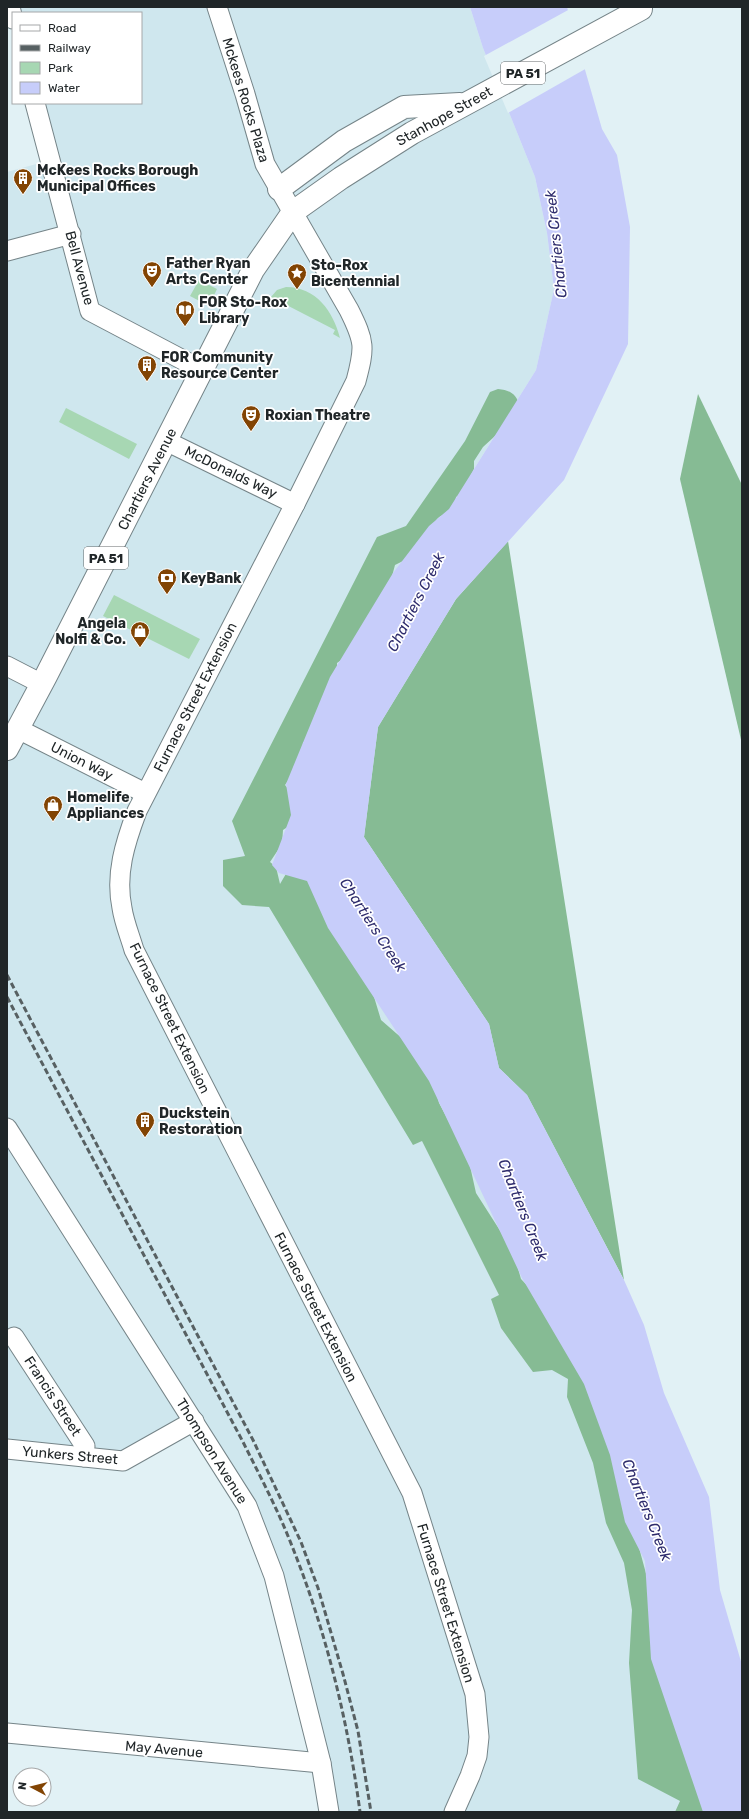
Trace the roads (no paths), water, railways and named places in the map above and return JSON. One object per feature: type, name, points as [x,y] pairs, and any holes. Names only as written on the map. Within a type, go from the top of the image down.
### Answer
[{"type":"main road","name":"Stanhope Street","points":[[293,212],[443,110],[465,104],[644,8]]},
{"type":"main road","points":[[279,189],[344,141],[404,107],[443,110]]},
{"type":"main road","name":"Chartiers Avenue","points":[[7,749],[42,684],[253,270],[293,212]]},
{"type":"street","name":"Mckees Rocks Plaza","points":[[217,7],[245,94],[265,164],[293,212]]},
{"type":"street","name":"Bell Avenue","points":[[36,104],[90,311],[202,370]]},
{"type":"street","name":"Furnace Street Extension","points":[[293,212],[360,332],[362,349],[356,381],[295,504],[145,793],[137,811],[122,857],[119,874],[121,908],[134,950],[412,1493],[475,1694],[479,1737],[477,1756],[454,1812]]},
{"type":"street","points":[[7,251],[71,234]]},
{"type":"street","name":"McDonalds Way","points":[[166,441],[295,504]]},
{"type":"street","points":[[7,666],[42,684]]},
{"type":"street","name":"Union Way","points":[[18,729],[145,793]]},
{"type":"street","name":"Thompson Avenue","points":[[7,1128],[247,1506],[274,1576],[322,1763],[328,1812]]},
{"type":"street","name":"Francis Street","points":[[14,1337],[85,1446],[84,1457]]},
{"type":"street","name":"Yunkers Street","points":[[7,1449],[123,1461],[194,1421]]},
{"type":"street","name":"May Avenue","points":[[7,1734],[322,1763]]},
{"type":"water","name":"Chartiers Creek","points":[[470,7],[567,7],[602,129],[617,155],[630,227],[628,344],[564,480],[456,599],[378,727],[364,837],[489,1024],[499,1068],[527,1095],[624,1280],[644,1325],[664,1393],[709,1497],[720,1590],[742,1665],[742,1812],[703,1812],[651,1659],[645,1561],[625,1522],[610,1455],[584,1384],[522,1278],[429,1081],[328,928],[307,881],[279,873],[272,865],[291,815],[286,784],[330,677],[393,573],[429,526],[449,509],[536,370],[554,289],[547,233],[535,177],[483,48]]},
{"type":"railway","points":[[7,975],[253,1440],[301,1542],[318,1588],[358,1731],[371,1812]]},
{"type":"railway","points":[[7,997],[243,1442],[269,1493],[287,1533],[315,1611],[334,1677],[349,1744],[360,1812]]},
{"type":"place","name":"McKees Rocks Borough Municipal Offices","points":[[23,195]]},
{"type":"place","name":"Father Ryan Arts Center","points":[[152,288]]},
{"type":"place","name":"Sto-Rox Bicentennial","points":[[297,290]]},
{"type":"place","name":"FOR Sto-Rox Library","points":[[185,327]]},
{"type":"place","name":"FOR Community Resource Center","points":[[147,382]]},
{"type":"place","name":"Roxian Theatre","points":[[251,432]]},
{"type":"place","name":"KeyBank","points":[[167,595]]},
{"type":"place","name":"Angela Nolfi & Co.","points":[[140,648]]},
{"type":"place","name":"Homelife Appliances","points":[[53,822]]},
{"type":"place","name":"Duckstein Restoration","points":[[145,1138]]}]
